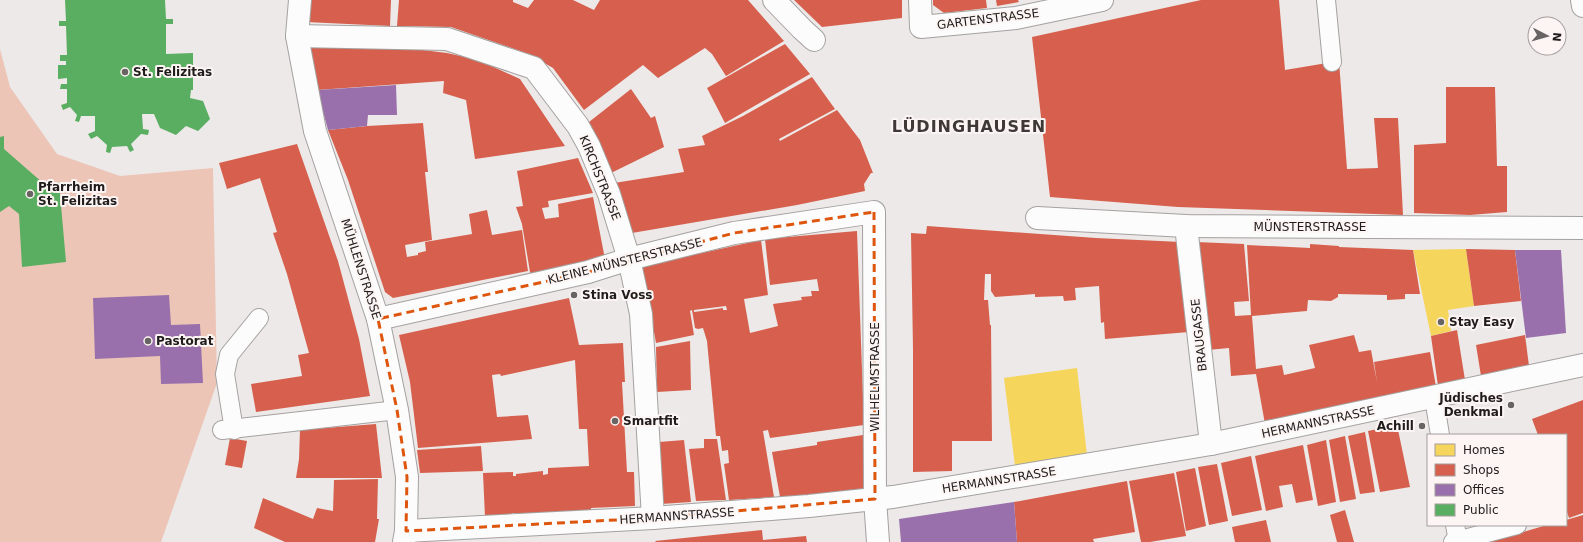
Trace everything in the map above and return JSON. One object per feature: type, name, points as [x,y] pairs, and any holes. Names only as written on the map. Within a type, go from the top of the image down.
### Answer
[{"type":"street","name":"MÜHLENSTRASSE","points":[[300,0],[297,36],[314,131],[378,319],[397,410],[407,477],[405,537]]},
{"type":"street","points":[[774,0],[814,40]]},
{"type":"street","name":"GARTENSTRASSE","points":[[920,0],[921,27],[1016,18],[1102,0]]},
{"type":"street","points":[[1582,0],[1583,6]]},
{"type":"street","name":"KIRCHSTRASSE","points":[[297,36],[447,38],[534,68],[578,126],[589,146],[609,194],[629,259],[641,314],[653,518]]},
{"type":"street","name":"KLEINE MÜNSTERSTRASSE","points":[[378,319],[588,272],[629,259],[734,233],[874,212]]},
{"type":"street","name":"WILHELMSTRASSE","points":[[874,212],[875,500],[878,542]]},
{"type":"street","name":"MÜNSTERSTRASSE","points":[[1037,218],[1186,226],[1583,228]]},
{"type":"street","name":"BRAUGASSE","points":[[1186,226],[1211,444]]},
{"type":"street","name":"HERMANNSTRASSE","points":[[405,537],[875,500],[1211,444],[1434,398],[1583,365]]},
{"type":"lane","points":[[1326,0],[1332,62]]},
{"type":"lane","points":[[259,318],[229,355],[227,361],[225,374],[228,430],[397,410]]},
{"type":"lane","points":[[1434,398],[1440,434]]},
{"type":"lane","points":[[1456,536],[1511,526]]},
{"type":"highlighted area","points":[[874,212],[875,499],[653,518],[406,531],[407,477],[397,410],[378,319],[588,272],[734,233]]},
{"type":"shaded area","points":[[0,49],[10,87],[57,154],[120,176],[213,168],[217,383],[161,542],[0,542]]},
{"type":"building: Homes","points":[[1466,249],[1474,306],[1448,310],[1451,331],[1431,336],[1413,250]]},
{"type":"building: Homes","points":[[1077,368],[1087,455],[1015,466],[1004,378]]},
{"type":"building: Shops","points":[[309,0],[391,0],[390,26],[306,22]]},
{"type":"building: Shops","points":[[399,0],[513,0],[513,2],[528,8],[534,0],[573,0],[594,10],[600,0],[748,0],[784,41],[726,76],[712,54],[705,48],[658,78],[643,65],[584,110],[553,68],[529,54],[451,27],[397,26]]},
{"type":"building: Shops","points":[[794,0],[902,0],[902,18],[822,27]]},
{"type":"building: Shops","points":[[933,0],[986,0],[987,8],[944,13],[933,5]]},
{"type":"building: Shops","points":[[996,0],[1018,0],[1019,2],[997,6]]},
{"type":"building: Shops","points":[[1201,0],[1279,0],[1285,70],[1339,61],[1347,169],[1378,168],[1374,118],[1398,118],[1403,215],[1178,207],[1050,197],[1032,37]]},
{"type":"building: Shops","points":[[785,44],[810,74],[725,123],[707,88]]},
{"type":"building: Shops","points":[[307,46],[406,48],[447,53],[478,60],[520,79],[565,146],[475,159],[466,100],[443,93],[444,81],[317,90]]},
{"type":"building: Shops","points":[[812,77],[835,109],[779,139],[780,141],[837,110],[860,140],[873,173],[871,173],[864,184],[865,191],[797,205],[632,233],[614,183],[684,172],[678,149],[705,145],[702,136],[743,116]]},
{"type":"building: Shops","points":[[1446,87],[1495,87],[1497,166],[1507,166],[1507,212],[1470,215],[1414,213],[1414,145],[1446,143]]},
{"type":"building: Shops","points":[[631,89],[651,118],[655,116],[664,147],[611,173],[589,122]]},
{"type":"building: Shops","points":[[423,123],[428,172],[425,172],[432,240],[405,245],[407,257],[418,255],[418,253],[426,251],[425,242],[472,234],[469,214],[487,210],[492,235],[522,230],[528,271],[393,298],[385,292],[348,180],[328,130]]},
{"type":"building: Shops","points":[[297,144],[338,261],[359,339],[370,396],[256,412],[251,384],[302,376],[298,355],[309,353],[287,274],[273,233],[277,232],[260,178],[227,189],[219,163]]},
{"type":"building: Shops","points":[[578,158],[593,193],[548,201],[549,207],[542,208],[545,219],[559,217],[558,204],[593,197],[605,259],[531,278],[522,224],[516,207],[523,206],[517,171]]},
{"type":"building: Shops","points":[[927,226],[1096,238],[1181,242],[1189,332],[1105,339],[1104,322],[1101,323],[1099,286],[1075,288],[1076,300],[1064,301],[1063,296],[1035,297],[1035,294],[995,297],[991,291],[991,274],[985,274],[984,300],[988,300],[991,325],[992,441],[952,441],[952,471],[913,472],[911,233],[926,234]]},
{"type":"building: Shops","points":[[857,231],[864,425],[770,438],[768,430],[763,431],[774,497],[729,500],[724,464],[729,463],[728,450],[722,451],[720,436],[716,436],[707,341],[703,328],[695,328],[692,310],[690,311],[694,335],[656,343],[642,266],[761,240],[768,295],[744,299],[750,333],[778,326],[773,304],[802,300],[801,297],[812,296],[811,291],[819,291],[817,279],[770,285],[765,239]],"holes":[[[726,306],[727,310],[723,310],[723,308],[694,312],[694,310]]]},
{"type":"building: Shops","points":[[1196,242],[1244,244],[1249,301],[1234,302],[1235,316],[1251,315],[1247,245],[1310,248],[1310,244],[1339,247],[1413,250],[1420,294],[1405,294],[1405,299],[1387,300],[1387,295],[1338,294],[1338,297],[1331,301],[1308,300],[1307,311],[1252,316],[1256,369],[1282,365],[1284,375],[1315,368],[1309,345],[1354,335],[1359,352],[1371,350],[1377,382],[1374,362],[1430,352],[1436,387],[1265,424],[1256,374],[1231,376],[1229,348],[1208,350]]},
{"type":"building: Shops","points":[[1466,249],[1515,250],[1521,301],[1474,306]]},
{"type":"building: Shops","points":[[569,298],[579,345],[623,343],[625,382],[622,382],[627,472],[634,472],[635,506],[591,508],[591,510],[518,516],[518,513],[512,513],[512,516],[485,517],[483,473],[513,472],[513,476],[516,476],[516,474],[543,471],[543,475],[548,474],[548,468],[589,466],[587,429],[579,429],[575,360],[501,376],[500,374],[492,375],[497,417],[528,415],[532,439],[418,448],[410,382],[399,335]]},
{"type":"building: Shops","points":[[1457,330],[1465,380],[1438,386],[1431,336]]},
{"type":"building: Shops","points":[[1525,335],[1529,366],[1481,376],[1476,345]]},
{"type":"building: Shops","points":[[690,341],[691,390],[657,392],[656,347]]},
{"type":"building: Shops","points":[[1583,400],[1583,513],[1569,518],[1567,512],[1567,434],[1538,434],[1532,419]]},
{"type":"building: Shops","points":[[376,424],[382,478],[296,478],[299,459],[300,430]]},
{"type":"building: Shops","points":[[1397,425],[1410,487],[1380,492],[1368,431]]},
{"type":"building: Shops","points":[[1365,432],[1375,492],[1360,494],[1348,436]]},
{"type":"building: Shops","points":[[863,435],[864,492],[780,497],[772,452],[817,445],[817,442]]},
{"type":"building: Shops","points":[[1345,436],[1356,499],[1340,502],[1329,440]]},
{"type":"building: Shops","points":[[230,438],[247,441],[242,468],[225,465]]},
{"type":"building: Shops","points":[[704,439],[717,439],[726,500],[696,501],[689,449],[704,448]]},
{"type":"building: Shops","points":[[684,440],[691,502],[661,504],[659,442]]},
{"type":"building: Shops","points":[[1326,440],[1336,502],[1318,506],[1307,445]]},
{"type":"building: Shops","points":[[1303,445],[1313,500],[1296,503],[1292,484],[1279,486],[1283,507],[1266,511],[1255,456]]},
{"type":"building: Shops","points":[[481,446],[483,471],[420,473],[417,450]]},
{"type":"building: Shops","points":[[1251,456],[1262,510],[1232,516],[1221,463]]},
{"type":"building: Shops","points":[[1217,464],[1228,521],[1209,525],[1198,467]]},
{"type":"building: Shops","points":[[1195,468],[1206,526],[1186,531],[1176,472]]},
{"type":"building: Shops","points":[[1174,473],[1186,536],[1141,542],[1129,481]]},
{"type":"building: Shops","points":[[378,479],[377,519],[379,519],[375,542],[285,542],[254,528],[263,498],[313,519],[317,508],[333,511],[334,480]]},
{"type":"building: Shops","points":[[1127,481],[1135,532],[1093,539],[1094,542],[1017,542],[1014,502]]},
{"type":"building: Shops","points":[[1345,510],[1354,542],[1337,542],[1330,515]]},
{"type":"building: Shops","points":[[1583,515],[1583,542],[1489,542],[1544,526],[1567,526],[1567,520]]},
{"type":"building: Shops","points":[[1266,520],[1271,542],[1235,542],[1232,527]]},
{"type":"building: Shops","points":[[762,530],[763,540],[806,536],[807,542],[655,541]]},
{"type":"building: Offices","points":[[396,85],[397,115],[368,115],[367,126],[328,130],[317,90]]},
{"type":"building: Offices","points":[[1515,250],[1561,250],[1566,333],[1526,338]]},
{"type":"building: Offices","name":"Pastorat","points":[[169,295],[171,325],[200,324],[203,383],[161,384],[160,356],[95,359],[93,298]]},
{"type":"building: Offices","points":[[1014,502],[1017,542],[901,542],[899,519]]},
{"type":"building: Public","name":"St. Felizitas","points":[[65,0],[165,0],[166,19],[173,19],[173,24],[166,24],[166,54],[193,53],[193,90],[191,90],[190,98],[203,101],[210,119],[198,131],[186,126],[176,135],[160,128],[154,114],[142,114],[143,129],[149,130],[148,135],[141,134],[131,144],[134,150],[130,152],[127,146],[112,147],[110,153],[106,152],[107,145],[97,136],[91,139],[88,134],[95,131],[95,116],[81,116],[79,122],[75,121],[77,115],[70,107],[63,110],[61,105],[67,103],[67,89],[60,89],[61,84],[67,84],[67,78],[58,79],[58,65],[66,65],[66,61],[60,61],[60,55],[67,55],[66,26],[59,26],[59,21],[66,21]]},
{"type":"building: Public","name":"Pfarrheim St. Felizitas","points":[[4,136],[4,149],[43,183],[59,182],[66,262],[22,267],[19,214],[9,206],[0,212],[0,137]]},
{"type":"place","name":"St. Felizitas","points":[[125,72]]},
{"type":"place","name":"Pfarrheim St. Felizitas","points":[[30,194]]},
{"type":"place","name":"Stina Voss","points":[[574,295]]},
{"type":"place","name":"Stay Easy","points":[[1441,322]]},
{"type":"place","name":"Pastorat","points":[[148,341]]},
{"type":"place","name":"Jüdisches Denkmal","points":[[1511,405]]},
{"type":"place","name":"Smartfit","points":[[615,421]]},
{"type":"place","name":"Achill","points":[[1422,426]]},
{"type":"district","name":"LÜDINGHAUSEN","points":[[969,126]]}]
